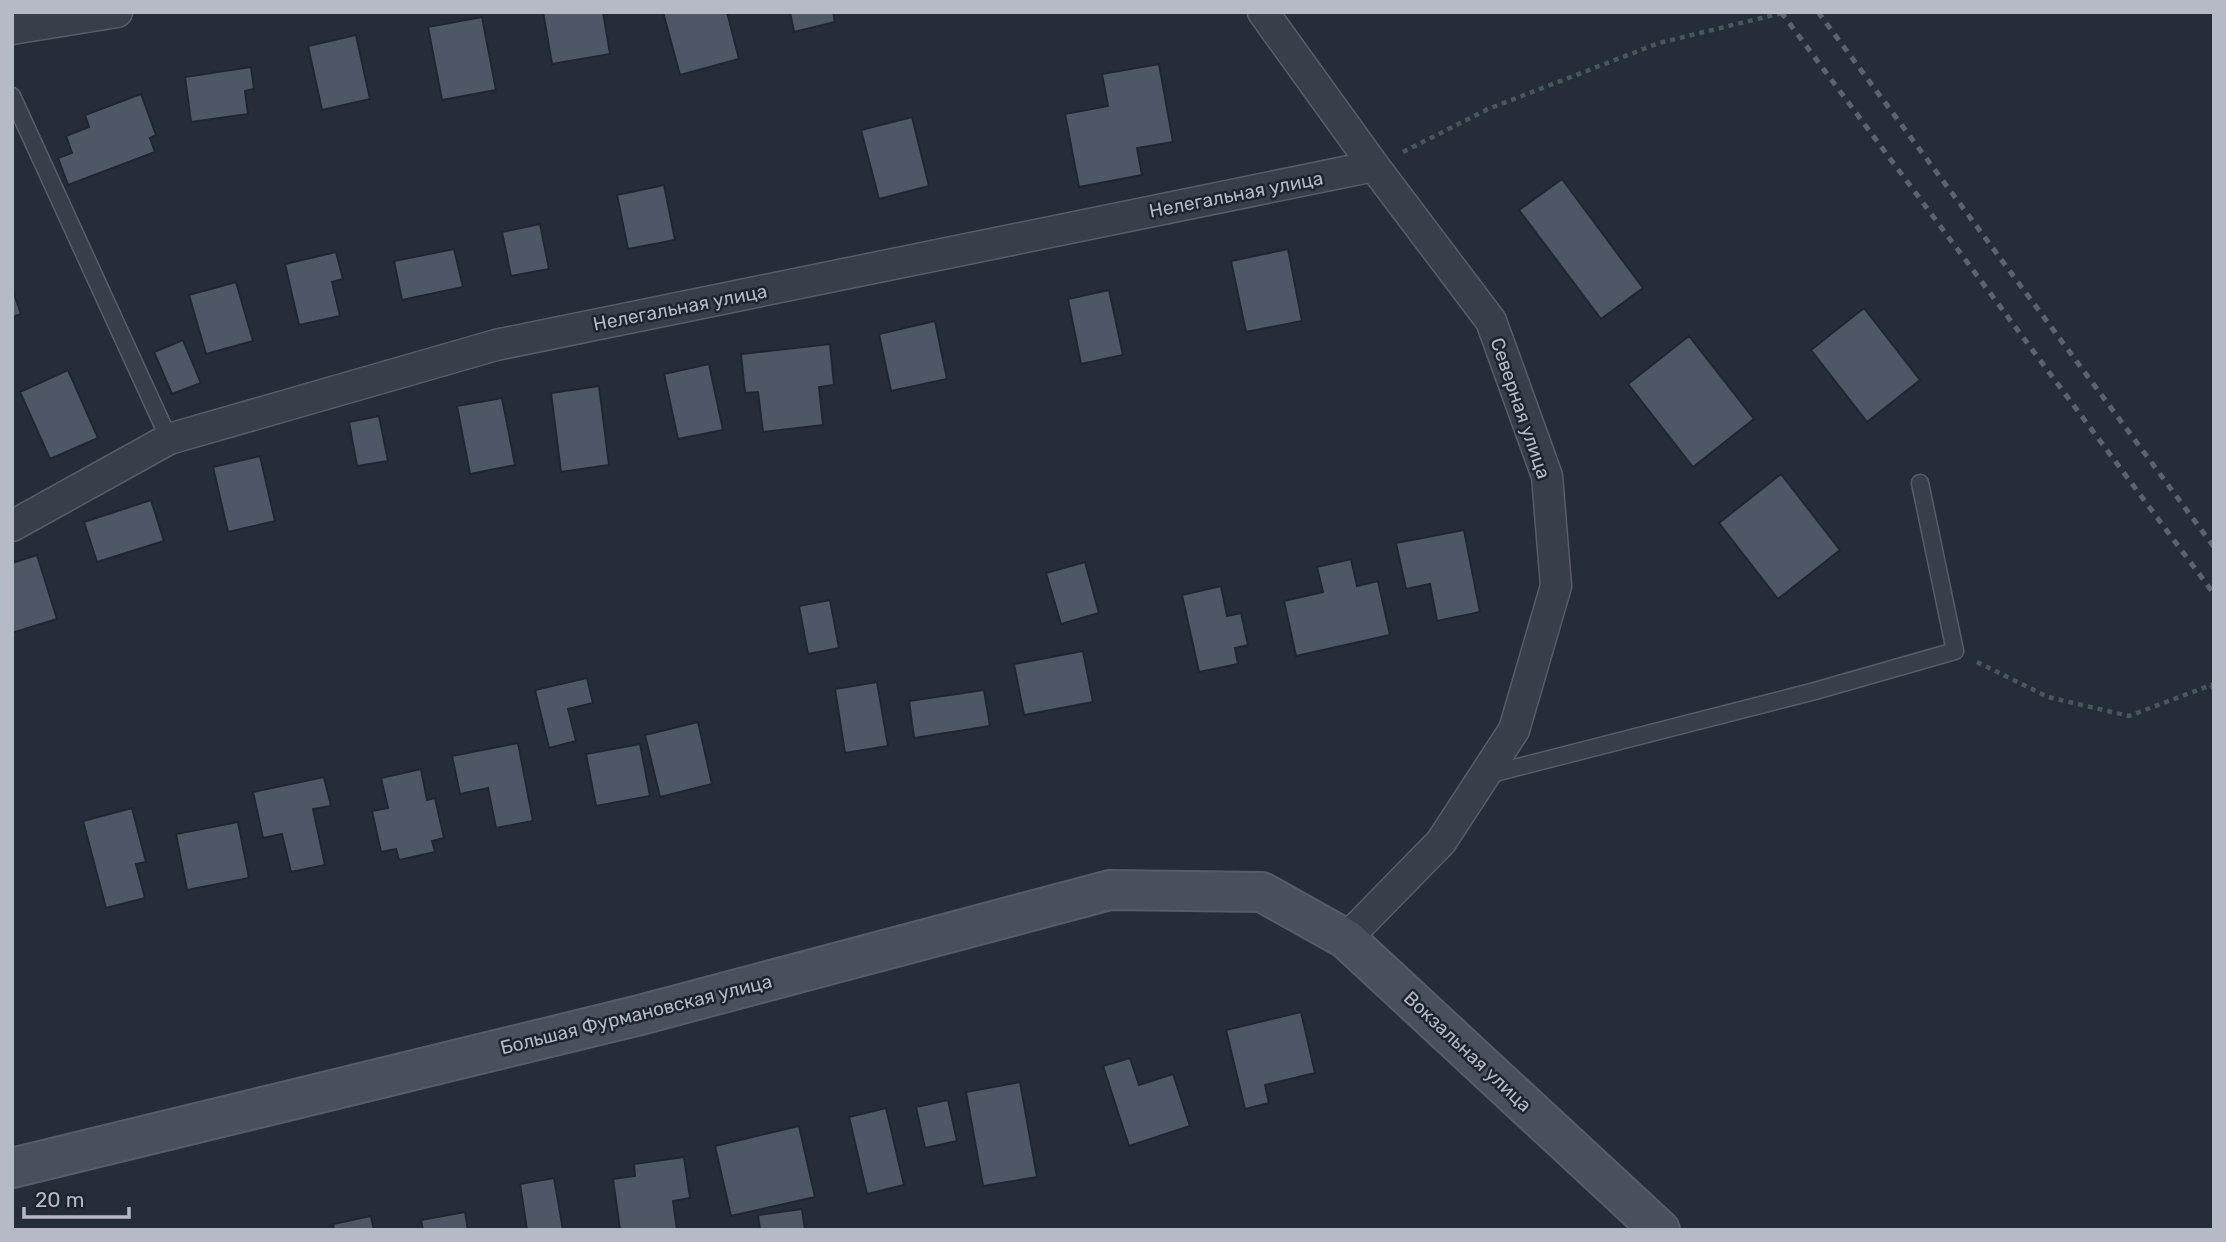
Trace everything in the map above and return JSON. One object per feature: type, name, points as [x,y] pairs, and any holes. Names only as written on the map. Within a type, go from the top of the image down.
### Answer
[{"type":"main road","name":"Большая Фурмановская улица","points":[[12,1168],[640,1015],[1110,890],[1262,892]]},
{"type":"main road","name":"Вокзальная улица","points":[[1262,892],[1346,939],[1660,1230]]},
{"type":"street","points":[[12,29],[117,12]]},
{"type":"street","name":"Северная улица","points":[[1263,12],[1374,166],[1491,320],[1546,476],[1556,586],[1514,730],[1441,842],[1346,939]]},
{"type":"street","name":"Нелегальная улица","points":[[12,526],[169,439],[496,345],[1374,166]]},
{"type":"lane","points":[[12,96],[169,439]]},
{"type":"lane","points":[[1484,775],[1815,691],[1955,651],[1920,483]]},
{"type":"path","points":[[1374,166],[1488,109],[1647,48],[1786,12]]},
{"type":"path","points":[[1955,651],[2048,697],[2129,716],[2211,685],[2214,689]]},
{"type":"building","points":[[543,12],[603,12],[610,54],[552,64]]},
{"type":"building","points":[[663,12],[727,12],[739,59],[680,75]]},
{"type":"building","points":[[790,12],[833,12],[835,22],[794,32]]},
{"type":"building","points":[[482,17],[496,90],[442,100],[428,27]]},
{"type":"building","points":[[356,35],[370,99],[322,110],[308,46]]},
{"type":"building","points":[[1159,64],[1173,142],[1137,148],[1142,175],[1079,187],[1065,114],[1108,106],[1102,74]]},
{"type":"building","points":[[251,67],[254,89],[245,91],[248,114],[191,122],[185,77]]},
{"type":"building","points":[[141,94],[156,135],[150,138],[155,152],[68,185],[58,158],[72,153],[66,136],[89,127],[85,115]]},
{"type":"building","points":[[912,117],[929,186],[879,199],[861,130]]},
{"type":"building","points":[[1562,179],[1643,288],[1601,319],[1519,210]]},
{"type":"building","points":[[664,185],[675,240],[628,249],[617,195]]},
{"type":"building","points":[[540,224],[549,269],[511,276],[502,232]]},
{"type":"building","points":[[454,249],[463,287],[402,300],[394,261]]},
{"type":"building","points":[[1288,249],[1302,321],[1246,332],[1231,261]]},
{"type":"building","points":[[336,252],[343,279],[332,282],[340,316],[299,325],[285,264]]},
{"type":"building","points":[[236,282],[253,341],[206,354],[189,295]]},
{"type":"building","points":[[12,288],[21,314],[12,317]]},
{"type":"building","points":[[1109,290],[1123,355],[1081,364],[1068,299]]},
{"type":"building","points":[[1864,308],[1920,380],[1867,422],[1811,350]]},
{"type":"building","points":[[935,321],[947,379],[891,391],[879,334]]},
{"type":"building","points":[[1689,336],[1754,419],[1693,467],[1628,384]]},
{"type":"building","points":[[183,340],[201,383],[172,394],[154,352]]},
{"type":"building","points":[[830,344],[834,385],[819,387],[823,425],[763,432],[758,392],[745,393],[741,354]]},
{"type":"building","points":[[709,364],[723,430],[678,439],[664,374]]},
{"type":"building","points":[[68,370],[98,438],[50,459],[20,392]]},
{"type":"building","points":[[599,386],[609,465],[561,472],[551,393]]},
{"type":"building","points":[[502,398],[515,465],[470,474],[457,406]]},
{"type":"building","points":[[379,416],[388,461],[357,466],[349,422]]},
{"type":"building","points":[[260,456],[275,521],[228,532],[213,467]]},
{"type":"building","points":[[1781,474],[1840,550],[1778,599],[1719,523]]},
{"type":"building","points":[[151,500],[164,541],[97,562],[84,522]]},
{"type":"building","points":[[1464,530],[1480,612],[1437,621],[1430,584],[1406,589],[1396,543]]},
{"type":"building","points":[[37,555],[57,619],[12,633],[12,563]]},
{"type":"building","points":[[1351,559],[1357,586],[1378,581],[1390,635],[1296,656],[1284,601],[1323,592],[1317,567]]},
{"type":"building","points":[[1085,562],[1099,613],[1061,624],[1046,573]]},
{"type":"building","points":[[1221,586],[1227,616],[1241,613],[1248,645],[1235,648],[1238,664],[1199,672],[1182,595]]},
{"type":"building","points":[[830,600],[839,648],[808,654],[799,606]]},
{"type":"building","points":[[1083,651],[1093,702],[1024,715],[1014,664]]},
{"type":"building","points":[[587,678],[593,703],[568,709],[576,741],[549,748],[535,690]]},
{"type":"building","points":[[877,682],[888,746],[845,753],[835,689]]},
{"type":"building","points":[[984,690],[990,726],[914,738],[909,701]]},
{"type":"building","points":[[698,722],[712,784],[660,797],[645,735]]},
{"type":"building","points":[[518,743],[533,821],[496,828],[488,788],[460,794],[452,756]]},
{"type":"building","points":[[640,744],[650,796],[596,806],[586,754]]},
{"type":"building","points":[[421,769],[427,800],[435,798],[444,838],[432,841],[435,852],[399,860],[396,849],[381,852],[372,811],[388,808],[381,778]]},
{"type":"building","points":[[324,777],[331,806],[313,809],[325,865],[291,872],[282,834],[263,838],[253,792]]},
{"type":"building","points":[[132,808],[146,862],[136,864],[145,898],[106,908],[83,821]]},
{"type":"building","points":[[238,822],[249,878],[187,890],[176,834]]},
{"type":"building","points":[[1301,1012],[1315,1073],[1265,1085],[1269,1103],[1245,1109],[1226,1030]]},
{"type":"building","points":[[1130,1058],[1139,1085],[1173,1074],[1190,1126],[1129,1146],[1103,1066]]},
{"type":"building","points":[[1020,1082],[1037,1177],[983,1186],[966,1092]]},
{"type":"building","points":[[948,1100],[957,1141],[925,1148],[916,1107]]},
{"type":"building","points":[[886,1108],[904,1185],[867,1194],[849,1117]]},
{"type":"building","points":[[799,1126],[815,1197],[731,1216],[715,1146]]},
{"type":"building","points":[[684,1157],[690,1198],[673,1201],[677,1230],[620,1230],[613,1179],[635,1176],[634,1164]]},
{"type":"building","points":[[554,1178],[563,1230],[527,1230],[520,1184]]},
{"type":"building","points":[[802,1209],[805,1230],[760,1230],[758,1215]]},
{"type":"building","points":[[465,1212],[468,1230],[423,1230],[421,1220]]},
{"type":"building","points":[[371,1216],[374,1230],[334,1230],[333,1224]]},
{"type":"railway","points":[[1781,12],[2214,594]]},
{"type":"railway","points":[[1818,12],[2214,547]]}]
